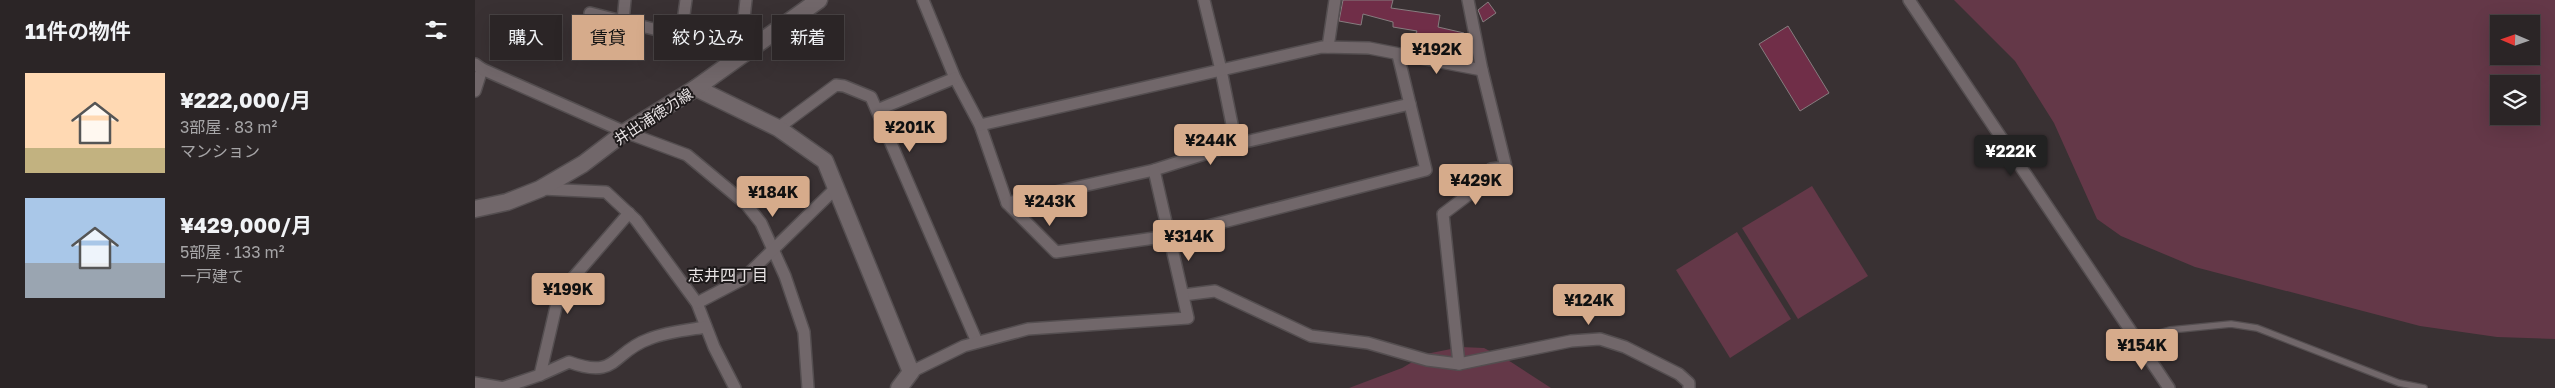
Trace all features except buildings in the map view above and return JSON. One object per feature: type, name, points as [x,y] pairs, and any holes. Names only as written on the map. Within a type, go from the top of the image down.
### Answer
[{"type":"main road","name":"井出浦徳力線","points":[[762,39],[819,0]]},
{"type":"main road","name":"井出浦徳力線","points":[[475,209],[507,202],[540,189],[583,164],[625,132],[696,88],[732,60]]},
{"type":"main road","points":[[696,88],[778,128],[825,162],[911,372],[899,388]]},
{"type":"street","points":[[624,15],[625,0]]},
{"type":"street","points":[[684,15],[687,0]]},
{"type":"street","points":[[744,15],[746,0]]},
{"type":"street","points":[[923,0],[955,78],[980,126],[1007,203],[1056,252],[1169,236],[1426,170],[1398,55]]},
{"type":"street","points":[[1204,0],[1236,144]]},
{"type":"street","points":[[1328,47],[1335,0]]},
{"type":"street","points":[[1459,364],[1443,214],[1476,189],[1491,169],[1506,167],[1481,70],[1468,0]]},
{"type":"street","points":[[1909,0],[2169,388]]},
{"type":"street","points":[[590,13],[598,15]]},
{"type":"street","points":[[980,126],[1328,47],[1369,48],[1481,70]]},
{"type":"street","points":[[475,91],[478,67],[625,132],[687,155],[746,204],[761,223],[785,276],[803,332],[809,388]]},
{"type":"street","points":[[877,110],[955,78]]},
{"type":"street","points":[[778,128],[836,85],[844,86],[871,97],[977,342]]},
{"type":"street","points":[[1007,203],[1154,170],[1236,144],[1410,104]]},
{"type":"street","points":[[911,372],[964,346],[1028,329],[1188,318],[1154,170]]},
{"type":"street","points":[[697,303],[743,279],[836,188]]},
{"type":"street","points":[[540,189],[607,192],[636,220],[697,303],[735,388]]},
{"type":"street","points":[[540,374],[559,294],[629,213]]},
{"type":"street","points":[[1183,295],[1215,291],[1311,336],[1368,343],[1427,360],[1459,364],[1571,340],[1600,339],[1625,347],[1679,374],[1689,383],[1689,388]]},
{"type":"street","points":[[475,383],[503,388],[569,362],[587,369],[605,367],[648,339],[706,326]]},
{"type":"lane","points":[[2137,340],[2170,330],[2231,324],[2257,328],[2397,386],[2424,388]]},
{"type":"shaded area","points":[[1954,0],[2555,0],[2555,339],[2497,337],[2420,326],[2195,267],[2121,236],[2097,219],[2054,123],[2015,61]]},
{"type":"shaded area","points":[[1812,186],[1868,276],[1798,319],[1742,228]]},
{"type":"shaded area","points":[[1737,232],[1791,319],[1730,358],[1676,270]]},
{"type":"shaded area","points":[[1461,347],[1484,348],[1511,362],[1551,388],[1349,388],[1402,368],[1426,354]]},
{"type":"district","name":"志井四丁目","points":[[728,275]]}]
